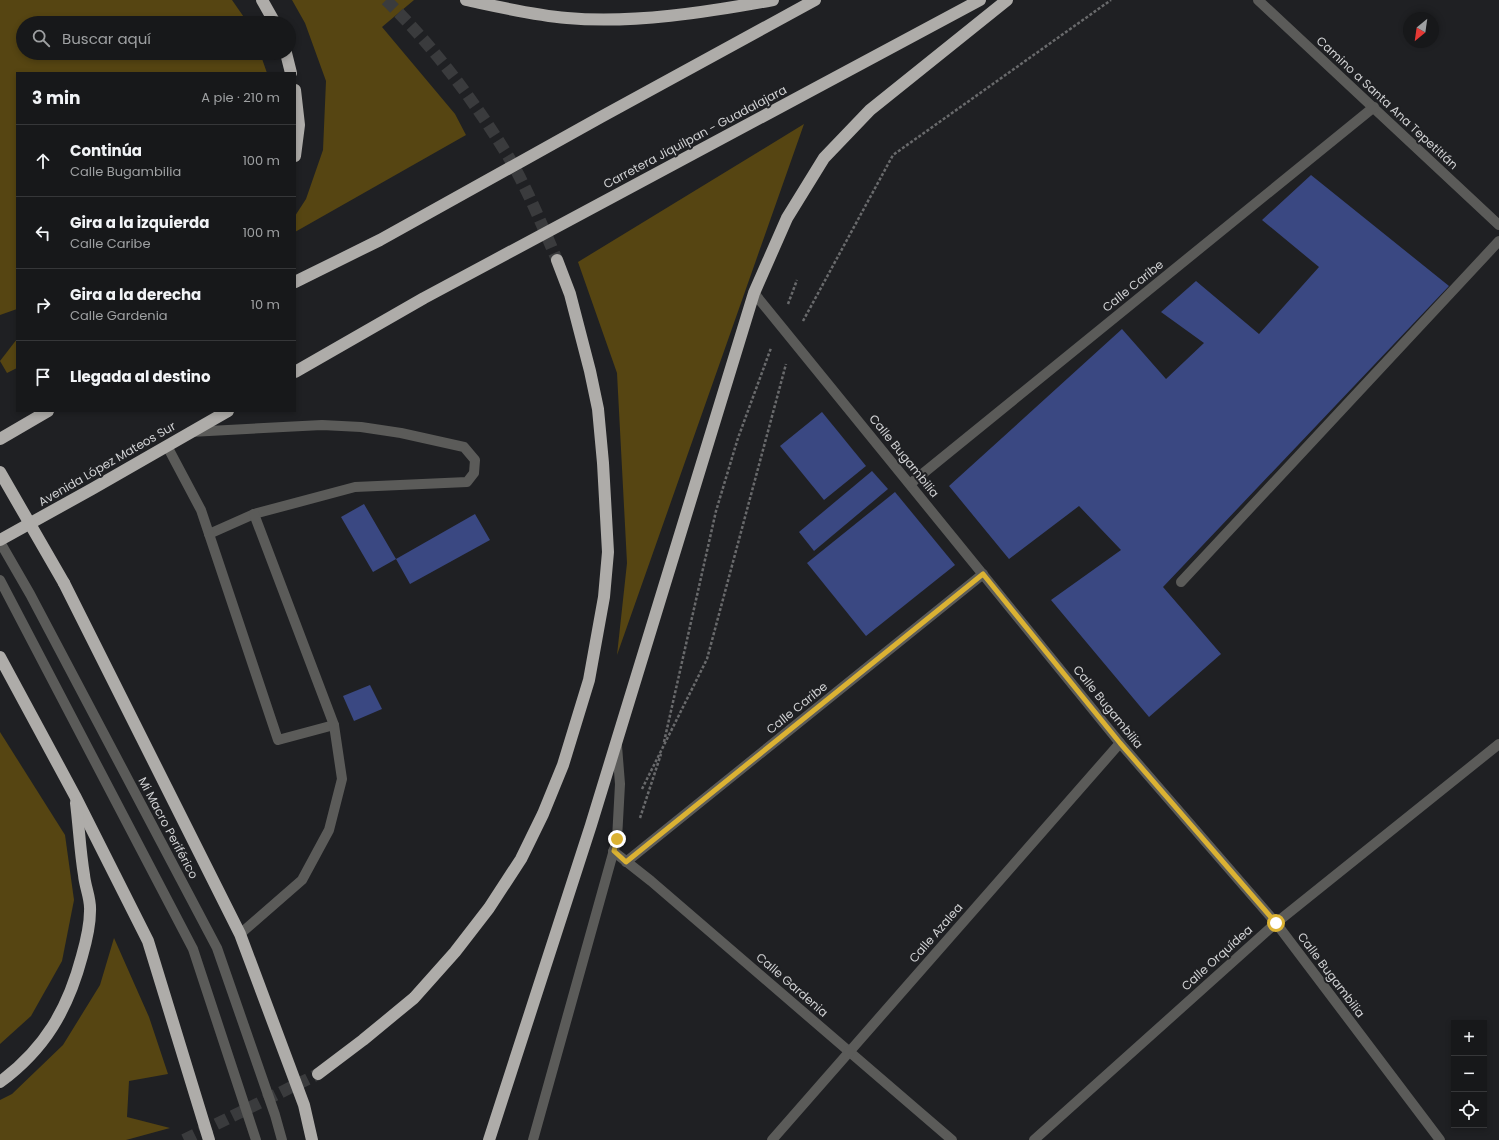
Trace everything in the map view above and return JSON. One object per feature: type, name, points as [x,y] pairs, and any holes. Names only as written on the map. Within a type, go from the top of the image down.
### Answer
[{"type":"highway","points":[[262,0],[271,16]]},
{"type":"highway","points":[[466,0],[516,11],[568,18],[626,18],[684,14],[773,0]]},
{"type":"highway","points":[[296,282],[380,240],[601,116],[815,0]]},
{"type":"highway","name":"Carretera Jiquilpan - Guadalajara","points":[[296,371],[424,298],[980,0]]},
{"type":"highway","points":[[488,1140],[616,742],[754,293],[788,218],[824,158],[870,110],[1007,0]]},
{"type":"highway","points":[[288,60],[291,72]]},
{"type":"highway","points":[[296,99],[299,125],[296,148]]},
{"type":"highway","points":[[318,1074],[414,998],[455,952],[489,908],[521,859],[543,814],[563,765],[589,680],[604,598],[608,552],[603,463],[598,409],[590,371],[570,294],[557,260]]},
{"type":"highway","points":[[0,439],[46,412]]},
{"type":"highway","name":"Avenida López Mateos Sur","points":[[0,541],[226,412]]},
{"type":"highway","points":[[0,472],[64,583],[240,934],[304,1105],[312,1140]]},
{"type":"highway","points":[[0,657],[75,796],[148,941],[209,1140]]},
{"type":"highway","points":[[0,1082],[21,1066],[39,1047],[54,1027],[66,1005],[77,974],[85,943],[90,910],[84,876],[75,796]]},
{"type":"street","name":"Camino a Santa Ana Tepetitlán","points":[[1258,0],[1499,225]]},
{"type":"street","name":"Calle Caribe","points":[[910,484],[1374,107]]},
{"type":"street","points":[[1181,582],[1499,241]]},
{"type":"street","name":"Calle Bugambilia","points":[[754,293],[1120,743],[1276,923],[1440,1140]]},
{"type":"street","points":[[190,432],[322,425],[361,427],[401,433],[464,448],[475,460],[474,473],[467,482],[355,487],[254,514],[209,534]]},
{"type":"street","points":[[167,446],[201,510],[278,740],[334,725]]},
{"type":"street","points":[[240,934],[302,880],[329,830],[342,779],[334,725],[254,514]]},
{"type":"street","name":"Mi Macro Periférico","points":[[0,541],[30,594],[217,948],[275,1114],[282,1140]]},
{"type":"street","name":"Calle Caribe","points":[[626,862],[983,574]]},
{"type":"street","points":[[0,580],[193,949],[256,1140]]},
{"type":"street","points":[[533,1140],[617,839],[620,784],[616,742]]},
{"type":"street","name":"Calle Azalea","points":[[772,1140],[1120,743]]},
{"type":"street","name":"Calle Orquídea","points":[[1034,1140],[1276,923],[1499,744]]},
{"type":"street","name":"Calle Gardenia","points":[[614,851],[952,1140]]},
{"type":"path","points":[[638,826],[663,746],[716,511],[738,438],[797,280]]},
{"type":"shaded area","points":[[0,0],[232,0],[243,16],[16,16],[16,60],[262,60],[267,72],[16,72],[16,309],[0,315]]},
{"type":"shaded area","points":[[292,0],[414,0],[382,27],[455,114],[466,135],[296,231],[296,214],[306,199],[323,150],[326,81],[305,23]]},
{"type":"shaded area","points":[[804,124],[617,655],[627,563],[617,373],[578,262]]},
{"type":"shaded area","points":[[16,340],[16,368],[7,373],[0,361]]},
{"type":"shaded area","points":[[0,732],[65,835],[74,900],[62,961],[31,1016],[0,1044]]},
{"type":"shaded area","points":[[114,938],[149,1017],[168,1074],[129,1081],[127,1117],[170,1128],[126,1140],[0,1140],[0,1100],[12,1094],[63,1045],[100,985]]},
{"type":"building","points":[[1311,175],[1449,286],[1163,587],[1221,654],[1149,717],[1051,600],[1121,550],[1079,506],[1009,559],[949,486],[1122,329],[1166,379],[1204,343],[1161,312],[1196,281],[1259,334],[1319,267],[1262,220]]},
{"type":"building","points":[[822,412],[866,466],[824,500],[780,446]]},
{"type":"building","points":[[872,471],[888,489],[814,551],[799,532]]},
{"type":"building","points":[[895,492],[955,565],[866,636],[807,563]]},
{"type":"building","points":[[364,504],[396,559],[373,572],[341,517]]},
{"type":"building","points":[[475,514],[490,540],[410,584],[396,559]]},
{"type":"building","points":[[370,685],[382,709],[354,721],[343,696]]},
{"type":"tunnel","points":[[386,0],[420,36],[452,74],[495,135],[522,181],[557,260]]},
{"type":"tunnel","points":[[184,1140],[318,1074]]},
{"type":"route","points":[[617,839],[614,851],[626,862],[983,574],[1120,743],[1276,923]]}]
